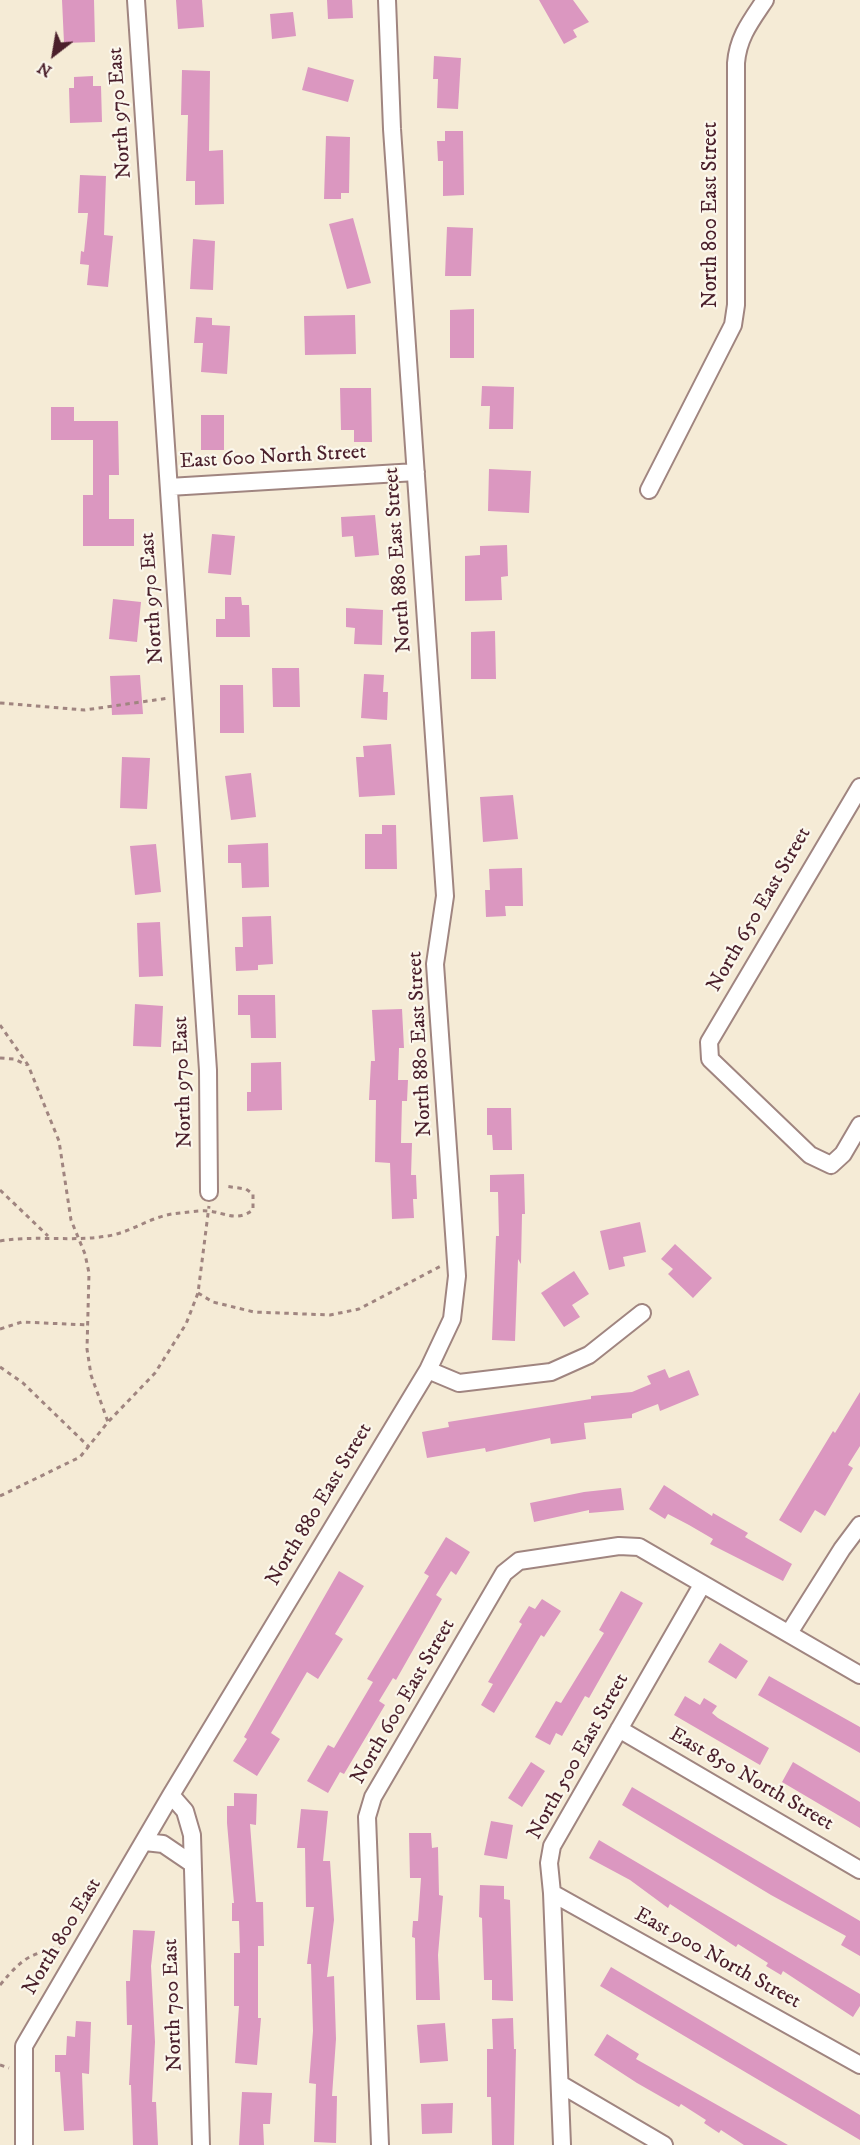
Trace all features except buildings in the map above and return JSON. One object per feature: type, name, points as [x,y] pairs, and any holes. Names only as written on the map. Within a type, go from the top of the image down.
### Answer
[{"type":"street","name":"North 970 East","points":[[136,0],[208,1070],[209,1189]]},
{"type":"street","name":"North 880 East Street","points":[[171,1795],[428,1370],[452,1319],[456,1258],[435,964],[445,896],[392,129],[387,0]]},
{"type":"street","name":"North 800 East Street","points":[[649,490],[733,325],[736,305],[736,63],[738,45],[744,31],[765,0]]},
{"type":"street","name":"East 600 North Street","points":[[169,487],[416,472]]},
{"type":"street","name":"North 650 East Street","points":[[860,787],[709,1042],[710,1059],[810,1155],[831,1165],[843,1154],[860,1125]]},
{"type":"street","points":[[428,1370],[459,1383],[551,1372],[589,1355],[642,1313]]},
{"type":"street","points":[[789,1633],[842,1549],[860,1525]]},
{"type":"street","name":"North 600 East Street","points":[[380,2145],[367,1817],[373,1797],[504,1573],[519,1562],[619,1546],[639,1547],[860,1676]]},
{"type":"street","name":"North 500 East Street","points":[[562,2145],[549,1863],[552,1846],[702,1585]]},
{"type":"street","name":"East 850 North Street","points":[[619,1729],[860,1870]]},
{"type":"street","name":"North 800 East","points":[[24,2145],[24,2046],[171,1795]]},
{"type":"street","name":"North 700 East","points":[[171,1795],[185,1811],[189,1827],[201,2145]]},
{"type":"street","points":[[145,1842],[163,1844],[191,1863]]},
{"type":"street","name":"East 900 North Street","points":[[552,1893],[860,2065]]},
{"type":"street","points":[[560,2084],[664,2145]]},
{"type":"path","points":[[0,703],[85,710],[183,696]]},
{"type":"path","points":[[0,1025],[28,1065],[59,1142],[71,1220],[76,1237],[86,1254],[89,1273],[87,1349],[91,1375],[108,1422]]},
{"type":"path","points":[[0,1058],[14,1059],[28,1065]]},
{"type":"path","points":[[0,1241],[49,1237],[104,1237],[125,1232],[146,1221],[171,1214],[210,1211],[237,1217],[253,1210],[255,1202],[253,1194],[246,1189],[209,1189],[210,1211],[198,1293],[186,1324],[155,1373],[108,1422],[81,1457],[0,1496]]},
{"type":"path","points":[[0,1191],[49,1237]]},
{"type":"path","points":[[198,1293],[213,1302],[254,1312],[330,1316],[359,1309],[456,1258]]},
{"type":"path","points":[[0,1329],[22,1322],[89,1326]]},
{"type":"path","points":[[0,1367],[23,1383],[89,1447]]},
{"type":"path","points":[[0,1984],[13,1967],[25,1958],[65,1944],[82,1948]]}]
